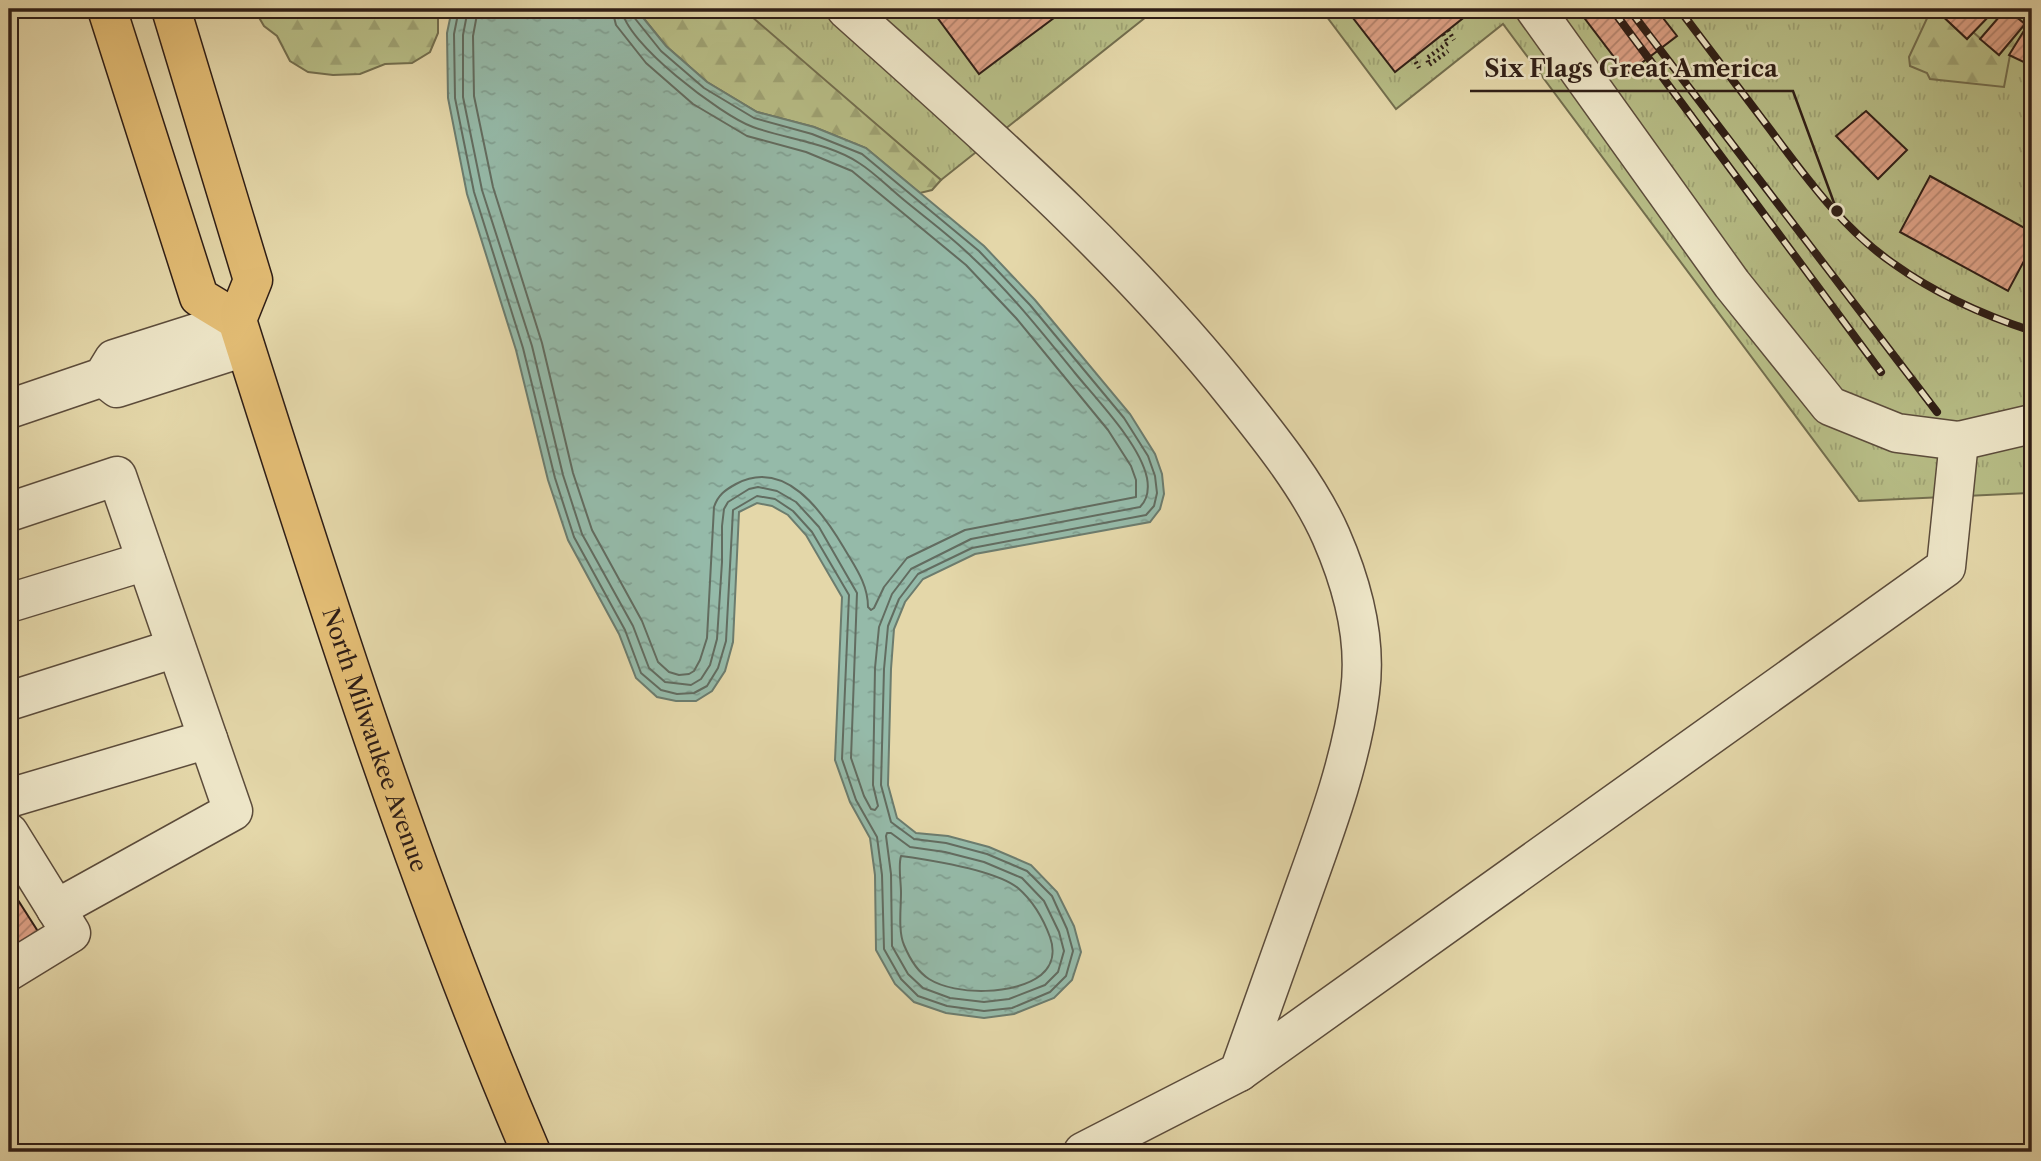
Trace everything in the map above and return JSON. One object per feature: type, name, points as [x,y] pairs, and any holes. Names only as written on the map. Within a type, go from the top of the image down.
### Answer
[{"type":"main road","points":[[107,9],[199,297],[241,333],[253,280],[171,9]]},
{"type":"main road","name":"North Milwaukee Avenue","points":[[241,333],[376,751],[417,864],[531,1152]]},
{"type":"lane","points":[[846,9],[1071,213],[1200,350],[1254,418],[1308,493],[1331,534],[1350,586],[1362,649],[1360,692],[1348,752],[1327,827],[1239,1072]]},
{"type":"lane","points":[[1535,9],[1732,284],[1830,406],[1897,433],[1959,441],[2032,424]]},
{"type":"lane","points":[[9,409],[103,377],[114,359],[241,333]]},
{"type":"lane","points":[[1083,1152],[1239,1072],[1946,567],[1959,441]]},
{"type":"lane","points":[[9,512],[117,477],[233,811],[56,909]]},
{"type":"lane","points":[[9,603],[146,561]]},
{"type":"lane","points":[[9,701],[176,648]]},
{"type":"lane","points":[[9,798],[208,739]]},
{"type":"lane","points":[[9,833],[71,933],[9,971]]},
{"type":"path","points":[[1448,30],[1454,40]]},
{"type":"path","points":[[1443,34],[1448,43],[1427,58],[1429,65],[1448,51]]},
{"type":"path","points":[[1413,57],[1419,68]]},
{"type":"green space","points":[[254,9],[438,9],[438,33],[430,52],[412,63],[385,64],[360,74],[308,72],[290,61],[277,36],[264,26]]},
{"type":"green space","points":[[636,9],[744,10],[941,180],[932,190],[920,193],[866,148],[814,127],[757,112],[707,82],[666,46]]},
{"type":"green space","points":[[741,9],[1156,9],[941,180]]},
{"type":"green space","points":[[1321,9],[2032,9],[2032,496],[2029,493],[1859,501],[1503,24],[1396,109]]},
{"type":"green space","points":[[1929,9],[1935,9],[1967,39],[1973,32],[1999,55],[2025,24],[2012,13],[2030,21],[2010,55],[2004,87],[1930,79],[1927,73],[1910,66],[1909,57]]},
{"type":"water","points":[[452,9],[636,9],[666,46],[707,82],[757,112],[814,127],[866,148],[984,246],[1035,300],[1130,414],[1155,454],[1162,474],[1164,494],[1160,509],[1150,522],[975,554],[923,579],[905,602],[894,629],[888,785],[897,818],[916,833],[948,836],[989,847],[1031,865],[1057,892],[1074,926],[1081,952],[1072,980],[1054,998],[1014,1014],[984,1018],[946,1013],[914,1002],[895,984],[876,950],[875,875],[870,838],[850,802],[835,760],[842,597],[806,535],[788,515],[772,506],[757,503],[739,512],[733,642],[725,671],[712,691],[696,701],[676,701],[657,697],[636,678],[619,634],[568,540],[548,480],[516,350],[467,194],[448,98],[447,33]]},
{"type":"building","points":[[931,9],[1066,9],[979,74]]},
{"type":"building","points":[[1346,9],[1462,9],[1467,15],[1395,72]]},
{"type":"building","points":[[1656,9],[1677,36],[1627,74],[1579,11]]},
{"type":"building","points":[[1935,9],[1985,9],[1991,14],[1967,39]]},
{"type":"building","points":[[2006,9],[2025,24],[1999,55],[1980,39]]},
{"type":"building","points":[[2016,9],[2032,9],[2032,66],[2009,55],[2030,21],[2014,12]]},
{"type":"building","points":[[1866,111],[1907,150],[1878,179],[1836,136]]},
{"type":"building","points":[[2027,112],[2032,112],[2032,149],[2024,148]]},
{"type":"building","points":[[1930,176],[2032,232],[2032,246],[2008,291],[1900,232]]},
{"type":"building","points":[[9,886],[39,933],[9,952]]},
{"type":"railway","points":[[1612,9],[1881,372]]},
{"type":"railway","points":[[1629,9],[1937,412]]},
{"type":"railway","points":[[1679,9],[1813,186],[1859,236],[1894,264],[1943,294],[1978,311],[2032,331]]},
{"type":"place","name":"Six Flags Great America","points":[[1837,211]]}]
